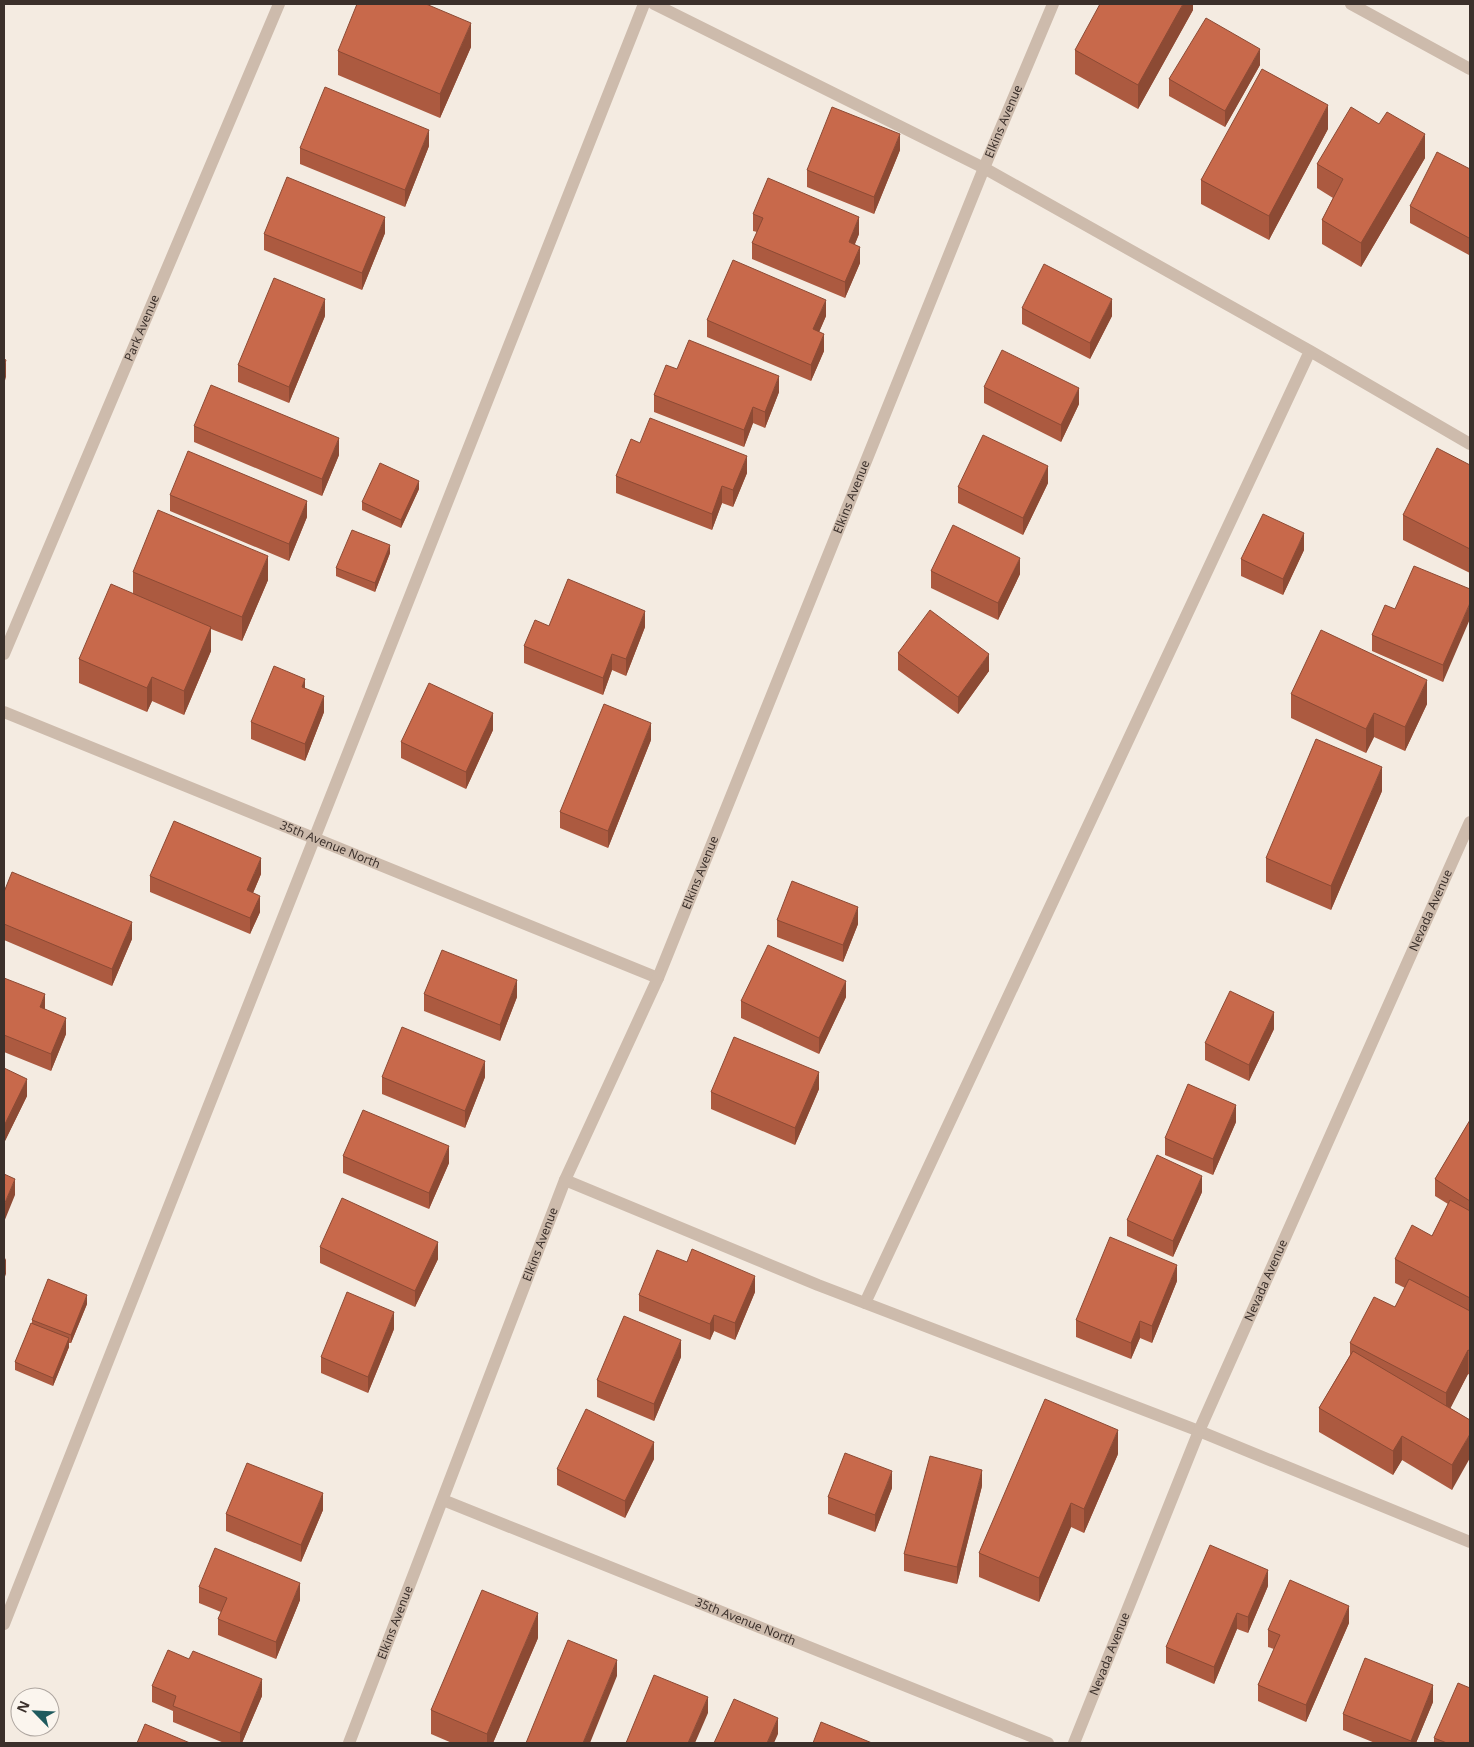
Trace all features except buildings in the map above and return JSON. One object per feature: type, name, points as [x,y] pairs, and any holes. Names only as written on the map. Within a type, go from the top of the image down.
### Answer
[{"type":"street","name":"Park Avenue","points":[[4,654],[279,4]]},
{"type":"street","points":[[4,1624],[644,4]]},
{"type":"street","points":[[654,4],[984,168],[1470,444]]},
{"type":"street","name":"Elkins Avenue","points":[[348,1743],[565,1180],[658,978],[984,168],[1053,4]]},
{"type":"street","points":[[1351,4],[1470,69]]},
{"type":"street","points":[[865,1303],[1310,352]]},
{"type":"street","name":"35th Avenue North","points":[[4,712],[658,978]]},
{"type":"street","name":"Nevada Avenue","points":[[1074,1743],[1199,1431],[1470,822]]},
{"type":"street","points":[[565,1180],[810,1281],[1199,1431],[1470,1542]]},
{"type":"street","name":"35th Avenue North","points":[[443,1500],[1048,1743]]}]
